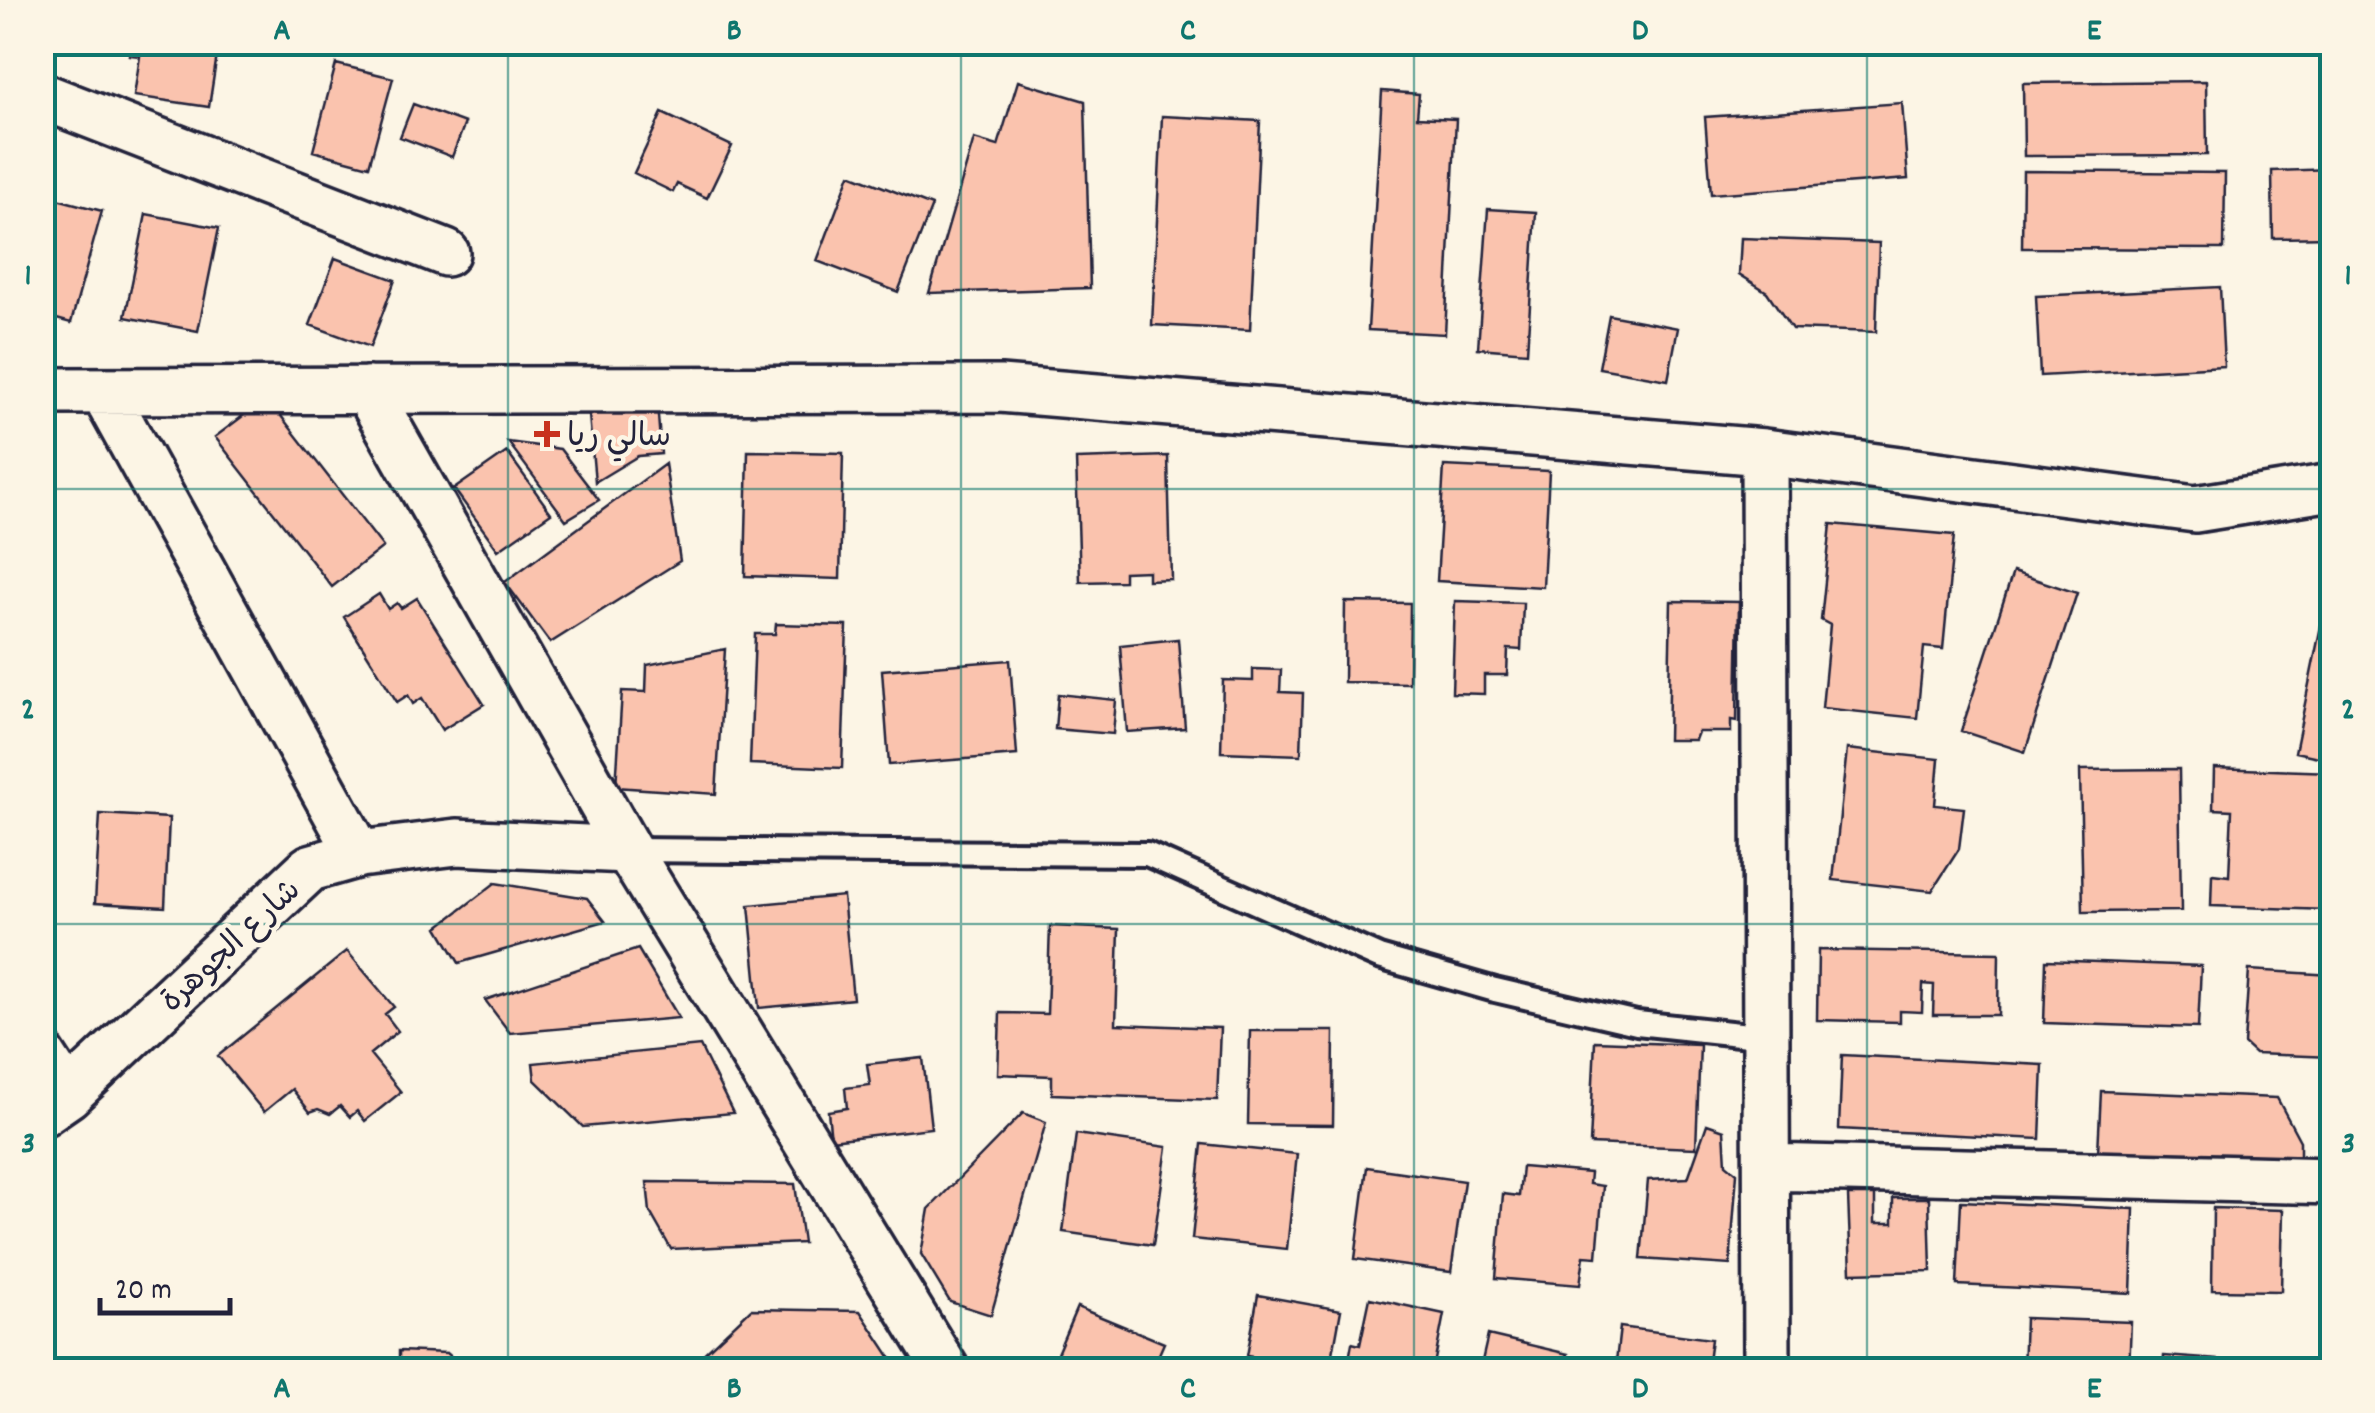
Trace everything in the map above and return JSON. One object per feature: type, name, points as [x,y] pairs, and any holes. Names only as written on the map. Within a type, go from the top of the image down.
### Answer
[{"type":"street","points":[[42,96],[446,253]]},
{"type":"street","points":[[42,390],[1000,389],[1764,452],[2195,510],[2332,487]]},
{"type":"street","points":[[367,390],[628,850],[946,1370]]},
{"type":"street","points":[[103,391],[359,854]]},
{"type":"street","points":[[1764,452],[1767,1370]]},
{"type":"street","name":"شارع الجوهرة","points":[[56,1104],[310,868],[359,854],[457,842],[628,850]]},
{"type":"street","points":[[42,1055],[56,1104]]},
{"type":"street","points":[[1767,1167],[2332,1181]]},
{"type":"lane","points":[[628,850],[1147,854],[1379,957],[1495,990],[1637,1023],[1767,1037]]},
{"type":"building","points":[[131,42],[219,42],[209,107],[134,96],[140,56],[129,55]]},
{"type":"building","points":[[336,64],[393,78],[369,166],[313,151]]},
{"type":"building","points":[[1018,81],[1085,101],[1090,288],[929,293],[974,139],[998,146]]},
{"type":"building","points":[[2206,81],[2207,155],[2024,156],[2023,83]]},
{"type":"building","points":[[1382,91],[1419,94],[1417,117],[1456,119],[1445,334],[1368,330]]},
{"type":"building","points":[[1902,103],[1908,179],[1711,194],[1705,117]]},
{"type":"building","points":[[413,104],[465,123],[452,157],[400,137]]},
{"type":"building","points":[[662,113],[732,146],[707,198],[677,184],[673,192],[634,173]]},
{"type":"building","points":[[1162,116],[1260,121],[1250,330],[1152,325]]},
{"type":"building","points":[[2332,169],[2332,237],[2273,238],[2272,171]]},
{"type":"building","points":[[2023,171],[2225,173],[2224,249],[2022,248]]},
{"type":"building","points":[[850,174],[932,206],[898,292],[817,261]]},
{"type":"building","points":[[42,195],[102,211],[71,323],[42,315]]},
{"type":"building","points":[[1488,209],[1536,212],[1527,352],[1478,348]]},
{"type":"building","points":[[146,214],[219,228],[198,331],[125,317]]},
{"type":"building","points":[[1741,238],[1879,243],[1876,332],[1792,329],[1767,292],[1739,274]]},
{"type":"building","points":[[335,258],[395,280],[370,347],[310,325]]},
{"type":"building","points":[[2220,287],[2224,366],[2040,376],[2036,296]]},
{"type":"building","points":[[1609,315],[1678,328],[1668,380],[1599,368]]},
{"type":"building","points":[[267,398],[383,547],[332,587],[215,437]]},
{"type":"building","points":[[657,403],[661,454],[638,456],[595,482],[588,404]]},
{"type":"building","points":[[508,442],[560,449],[599,500],[566,520]]},
{"type":"building","points":[[748,451],[843,453],[840,579],[745,576]]},
{"type":"building","points":[[507,452],[551,513],[498,550],[454,489]]},
{"type":"building","points":[[1168,456],[1171,579],[1148,580],[1148,571],[1124,572],[1124,581],[1080,582],[1076,459]]},
{"type":"building","points":[[665,464],[680,561],[550,643],[505,582]]},
{"type":"building","points":[[1444,466],[1549,471],[1543,587],[1437,581]]},
{"type":"building","points":[[1831,524],[1954,535],[1943,649],[1924,647],[1917,718],[1822,708],[1830,625],[1821,620]]},
{"type":"building","points":[[2013,572],[2077,593],[2025,752],[1961,731]]},
{"type":"building","points":[[2332,572],[2332,760],[2295,752]]},
{"type":"building","points":[[379,594],[388,609],[397,603],[401,608],[417,598],[484,704],[442,730],[422,698],[413,704],[408,695],[397,702],[344,617]]},
{"type":"building","points":[[1455,601],[1523,603],[1521,650],[1508,649],[1507,675],[1484,675],[1484,694],[1452,693]]},
{"type":"building","points":[[1671,601],[1739,602],[1737,721],[1731,720],[1731,732],[1698,732],[1695,740],[1668,740]]},
{"type":"building","points":[[1345,602],[1410,603],[1409,683],[1344,682]]},
{"type":"building","points":[[776,624],[847,626],[842,768],[750,764],[755,634],[775,634]]},
{"type":"building","points":[[1178,639],[1185,728],[1127,732],[1120,645]]},
{"type":"building","points":[[725,649],[716,794],[616,787],[622,691],[646,692],[647,665]]},
{"type":"building","points":[[1010,660],[1017,755],[889,765],[882,670]]},
{"type":"building","points":[[1253,669],[1281,670],[1280,692],[1303,693],[1301,755],[1221,752],[1223,680],[1253,681]]},
{"type":"building","points":[[1058,694],[1116,700],[1113,734],[1055,729]]},
{"type":"building","points":[[1847,749],[1939,759],[1935,805],[1964,808],[1959,849],[1932,891],[1833,880]]},
{"type":"building","points":[[2214,768],[2332,772],[2330,910],[2211,906],[2212,874],[2229,876],[2232,810],[2213,809]]},
{"type":"building","points":[[2179,769],[2181,911],[2083,912],[2080,770]]},
{"type":"building","points":[[100,814],[169,818],[165,907],[95,903]]},
{"type":"building","points":[[495,883],[587,898],[605,921],[459,963],[438,927]]},
{"type":"building","points":[[843,896],[853,999],[759,1008],[749,905]]},
{"type":"building","points":[[1050,926],[1119,929],[1116,1024],[1220,1028],[1217,1100],[1052,1094],[1052,1076],[998,1074],[1000,1013],[1047,1014]]},
{"type":"building","points":[[638,949],[679,1018],[510,1033],[485,1000]]},
{"type":"building","points":[[1818,950],[1999,953],[1998,1015],[1933,1015],[1934,985],[1923,984],[1922,1012],[1900,1011],[1900,1022],[1817,1020]]},
{"type":"building","points":[[347,951],[394,1007],[385,1014],[398,1031],[370,1054],[401,1092],[365,1121],[357,1111],[350,1117],[340,1106],[330,1114],[318,1109],[310,1112],[292,1089],[264,1112],[218,1056]]},
{"type":"building","points":[[2046,960],[2201,966],[2198,1028],[2044,1023]]},
{"type":"building","points":[[2249,970],[2332,975],[2332,1057],[2255,1054],[2244,1044]]},
{"type":"building","points":[[1250,1031],[1334,1031],[1333,1125],[1248,1124]]},
{"type":"building","points":[[1595,1041],[1700,1045],[1696,1148],[1590,1144]]},
{"type":"building","points":[[700,1046],[733,1113],[583,1127],[535,1080],[533,1063]]},
{"type":"building","points":[[1842,1055],[2043,1065],[2040,1139],[1839,1129]]},
{"type":"building","points":[[923,1058],[931,1128],[831,1140],[828,1111],[847,1108],[845,1088],[870,1085],[867,1064]]},
{"type":"building","points":[[2101,1091],[2277,1098],[2300,1141],[2300,1161],[2098,1152]]},
{"type":"building","points":[[1023,1113],[1046,1122],[991,1315],[950,1302],[921,1254],[929,1209]]},
{"type":"building","points":[[1707,1124],[1724,1130],[1726,1164],[1737,1173],[1730,1265],[1641,1259],[1648,1180],[1688,1178]]},
{"type":"building","points":[[1076,1134],[1167,1147],[1153,1245],[1063,1232]]},
{"type":"building","points":[[1202,1144],[1297,1154],[1287,1249],[1192,1239]]},
{"type":"building","points":[[1367,1167],[1464,1181],[1451,1272],[1355,1259]]},
{"type":"building","points":[[1522,1167],[1590,1173],[1589,1184],[1603,1186],[1597,1257],[1584,1256],[1580,1285],[1496,1278],[1503,1194],[1519,1196]]},
{"type":"building","points":[[647,1182],[795,1184],[803,1243],[671,1249],[650,1212]]},
{"type":"building","points":[[1848,1195],[1875,1195],[1875,1223],[1893,1223],[1893,1198],[1929,1198],[1931,1271],[1851,1273]]},
{"type":"building","points":[[1961,1201],[2134,1209],[2131,1293],[1957,1285]]},
{"type":"building","points":[[2213,1208],[2283,1210],[2281,1291],[2212,1290]]},
{"type":"building","points":[[1258,1295],[1341,1310],[1330,1370],[1247,1356]]},
{"type":"building","points":[[1370,1298],[1444,1314],[1433,1370],[1347,1370],[1352,1343],[1360,1345]]},
{"type":"building","points":[[1077,1307],[1164,1343],[1152,1370],[1050,1370]]},
{"type":"building","points":[[751,1309],[860,1311],[899,1370],[697,1370],[696,1361]]},
{"type":"building","points":[[2025,1318],[2131,1322],[2129,1370],[2023,1370]]},
{"type":"building","points":[[1620,1327],[1711,1339],[1707,1370],[1615,1370]]},
{"type":"building","points":[[1488,1335],[1568,1354],[1565,1370],[1480,1370]]},
{"type":"building","points":[[399,1351],[447,1353],[467,1370],[399,1370]]},
{"type":"building","points":[[2164,1356],[2274,1364],[2274,1370],[2163,1370]]},
{"type":"place","name":"سالي ريا","points":[[547,434]]}]
